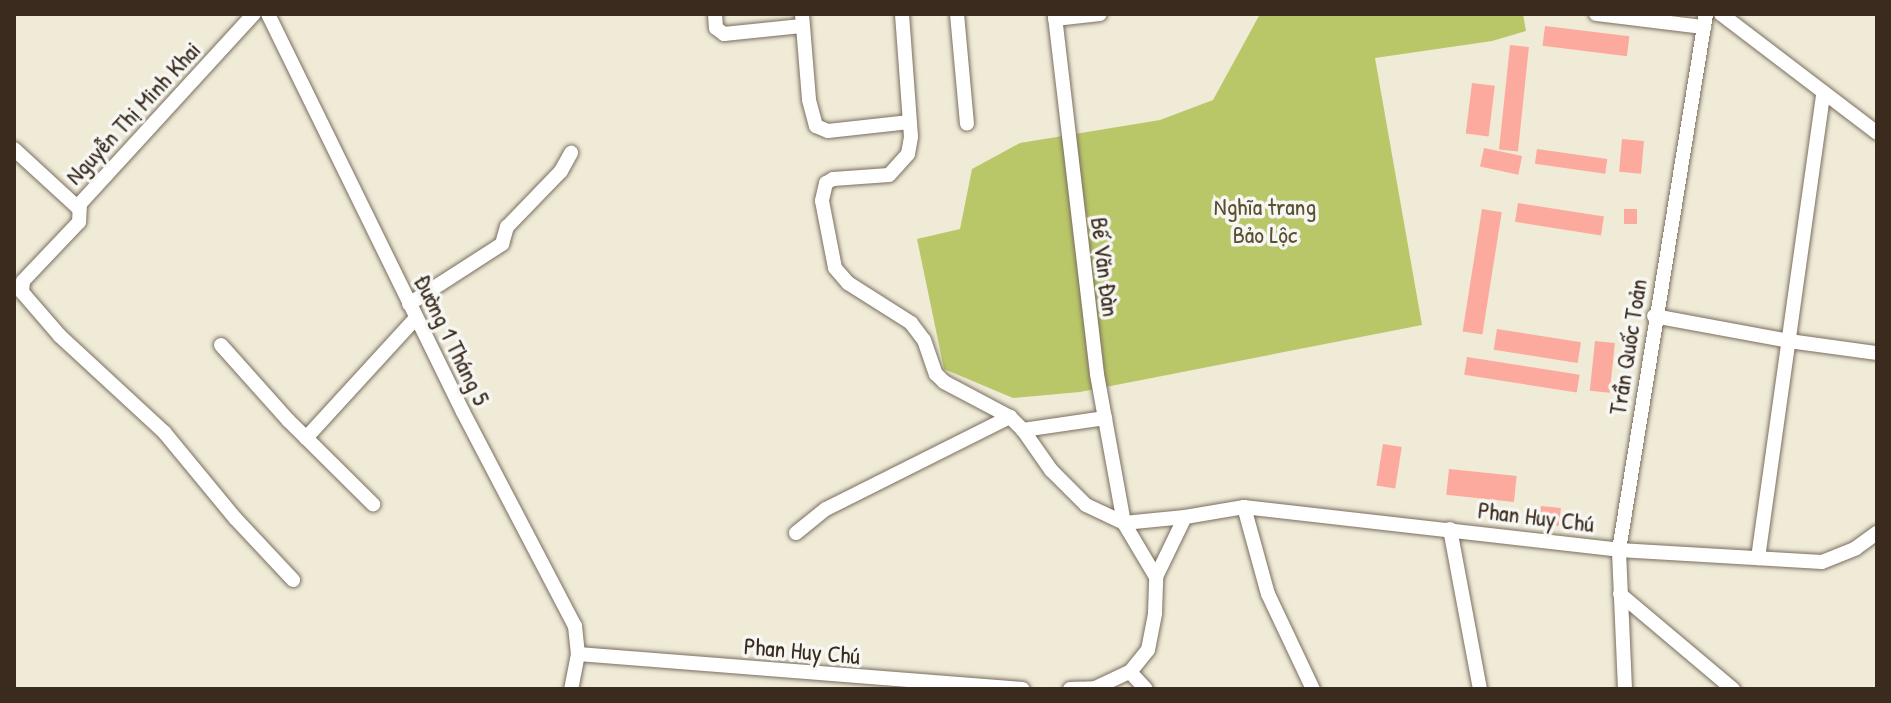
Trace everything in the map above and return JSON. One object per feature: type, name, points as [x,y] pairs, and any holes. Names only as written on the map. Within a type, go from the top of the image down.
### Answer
[{"type":"street","name":"Nguyễn Thị Minh Khai","points":[[254,14],[78,205],[79,222],[23,281],[22,292],[60,336],[164,432],[235,518],[293,580]]},
{"type":"street","name":"Đường 1 Tháng 5","points":[[268,14],[412,311],[575,626],[578,654],[571,689]]},
{"type":"street","points":[[715,14],[716,28],[724,34],[802,20],[809,100],[816,126],[828,131],[910,122]]},
{"type":"street","points":[[902,14],[910,122],[908,154],[889,175],[833,179],[826,183],[822,201],[831,256],[841,277],[901,313],[920,332],[930,363],[944,382],[1010,417],[1051,470],[1086,505],[1124,523],[1156,577]]},
{"type":"street","points":[[957,14],[967,124]]},
{"type":"street","points":[[1055,16],[1100,14]]},
{"type":"street","points":[[1596,14],[1705,20]]},
{"type":"street","points":[[1721,14],[1877,133]]},
{"type":"street","name":"Bế Văn Đàn","points":[[1055,16],[1073,187],[1105,418],[1124,523]]},
{"type":"street","name":"Trần Quốc Toản","points":[[1625,689],[1619,550],[1654,316],[1705,20]]},
{"type":"street","points":[[1758,558],[1823,93]]},
{"type":"street","points":[[14,149],[78,205]]},
{"type":"street","points":[[306,438],[412,311],[502,244],[507,227],[561,171],[571,153]]},
{"type":"street","points":[[1654,316],[1789,341],[1877,353]]},
{"type":"street","points":[[221,345],[306,438],[373,504]]},
{"type":"street","points":[[796,533],[826,509],[1010,417]]},
{"type":"street","points":[[1023,430],[1105,418]]},
{"type":"street","points":[[1244,507],[1268,594],[1313,689]]},
{"type":"street","name":"Phan Huy Chú","points":[[1124,523],[1244,507],[1619,550],[1822,562],[1856,548],[1877,533]]},
{"type":"street","points":[[1070,689],[1095,688],[1130,672],[1148,650],[1155,613],[1156,577],[1185,517]]},
{"type":"street","points":[[1450,529],[1480,689]]},
{"type":"street","points":[[1620,594],[1733,689]]},
{"type":"street","name":"Phan Huy Chú","points":[[578,654],[1023,689]]},
{"type":"street","points":[[1130,672],[1146,689]]},
{"type":"green space","name":"Nghĩa trang Bảo Lộc","points":[[1260,14],[1523,14],[1526,31],[1492,41],[1375,58],[1422,325],[1080,392],[1013,398],[944,369],[917,239],[960,229],[972,169],[1020,143],[1160,120],[1213,100]]},
{"type":"building","points":[[1545,26],[1629,36],[1627,56],[1543,46]]},
{"type":"building","points":[[1510,45],[1529,47],[1518,151],[1499,149]]},
{"type":"building","points":[[1472,83],[1495,86],[1489,136],[1466,134]]},
{"type":"building","points":[[1622,139],[1644,141],[1641,174],[1619,172]]},
{"type":"building","points":[[1484,148],[1522,156],[1518,175],[1480,167]]},
{"type":"building","points":[[1537,149],[1607,159],[1605,174],[1535,164]]},
{"type":"building","points":[[1518,203],[1604,217],[1601,235],[1515,222]]},
{"type":"building","points":[[1482,209],[1502,212],[1482,335],[1463,331]]},
{"type":"building","points":[[1624,209],[1637,209],[1637,224],[1624,224]]},
{"type":"building","points":[[1497,329],[1581,342],[1578,363],[1494,350]]},
{"type":"building","points":[[1595,341],[1615,343],[1610,393],[1590,391]]},
{"type":"building","points":[[1467,357],[1580,375],[1577,393],[1464,375]]},
{"type":"building","points":[[1383,444],[1402,447],[1395,488],[1376,485]]},
{"type":"building","points":[[1449,469],[1517,476],[1514,502],[1446,495]]},
{"type":"building","points":[[1541,506],[1561,508],[1559,526],[1539,524]]}]
